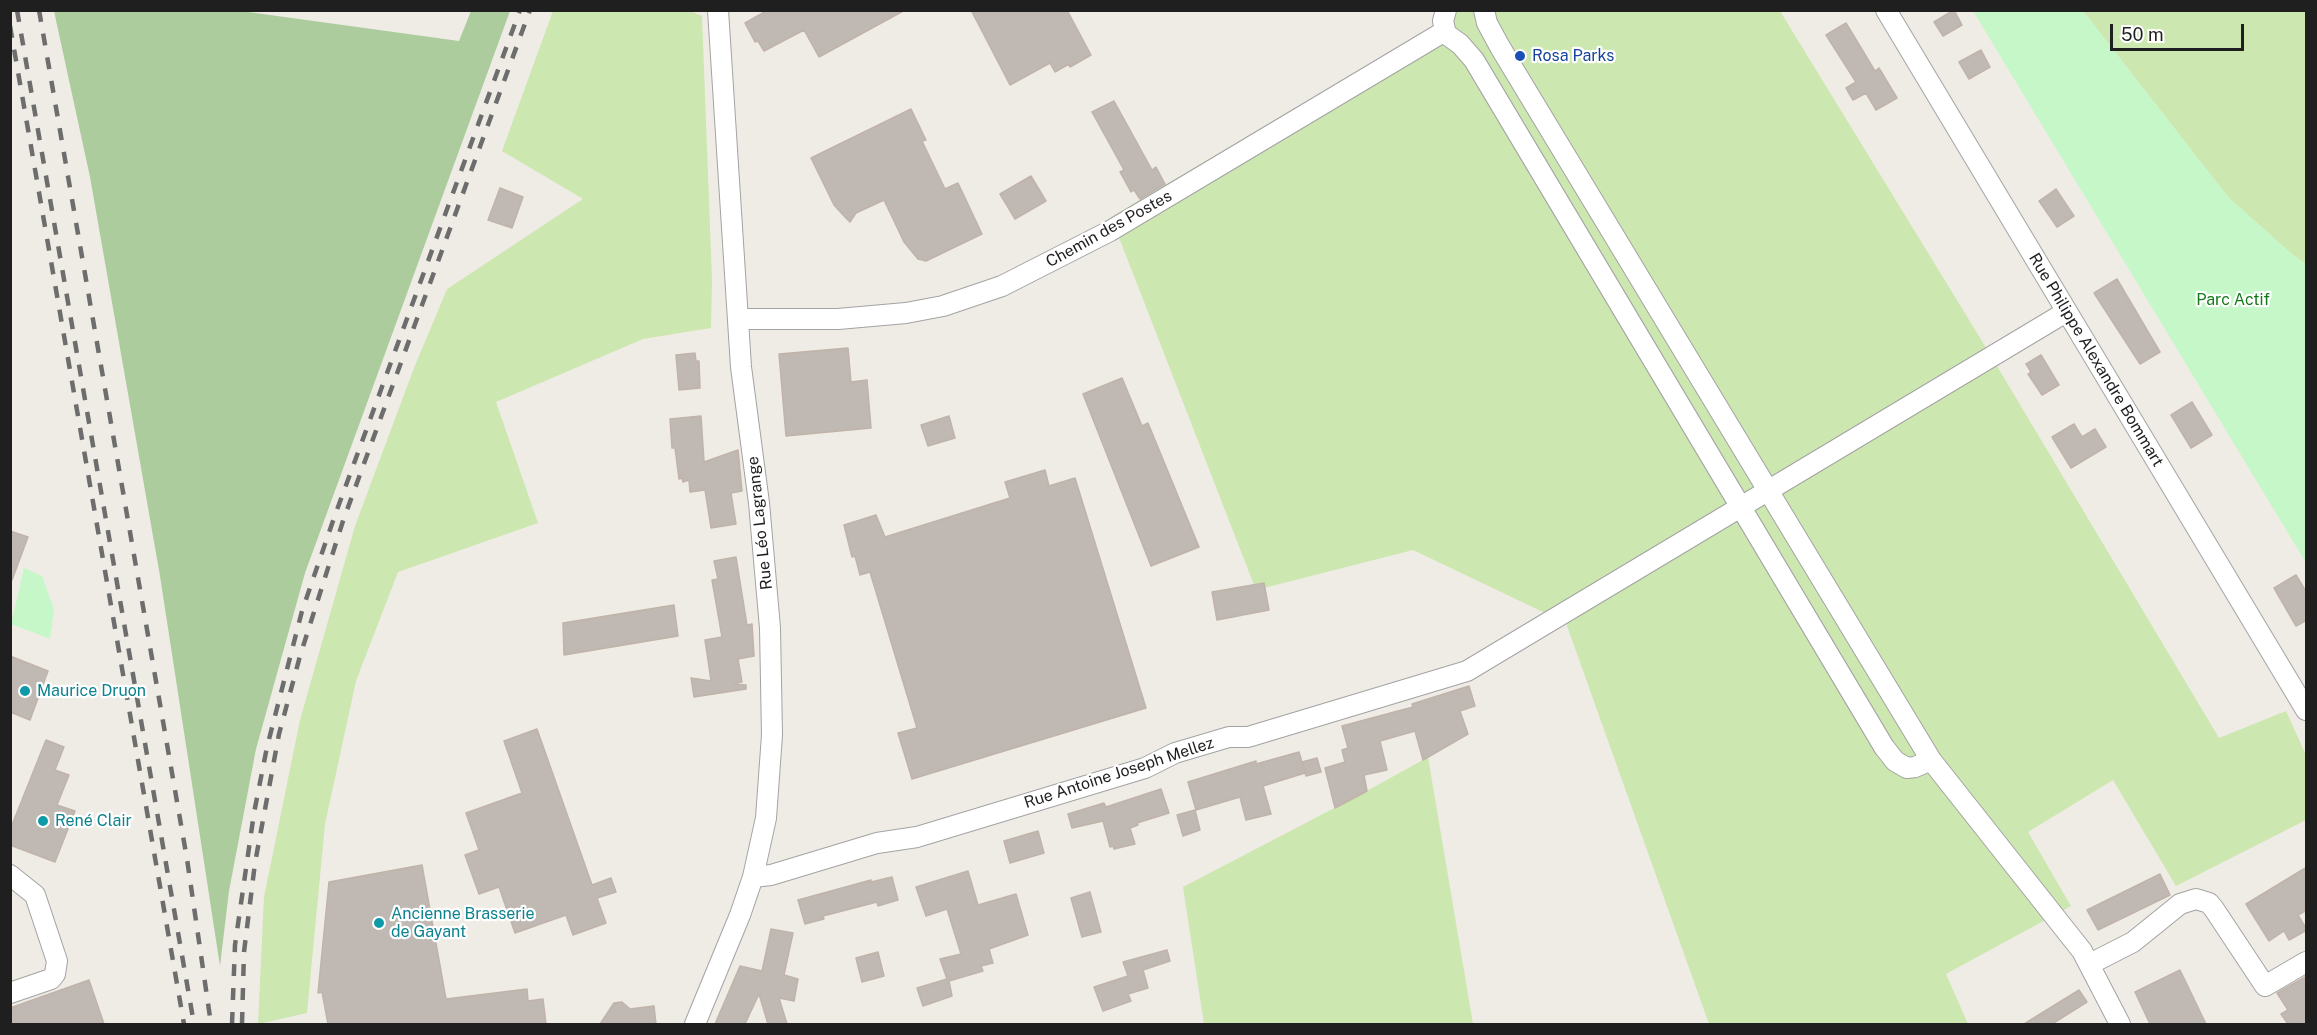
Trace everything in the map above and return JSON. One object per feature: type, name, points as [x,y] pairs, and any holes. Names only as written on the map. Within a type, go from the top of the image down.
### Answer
[{"type":"street","name":"Rue Léo Lagrange","points":[[695,1024],[740,915],[753,877],[762,842],[772,735],[772,687],[764,550],[744,396],[718,10]]},
{"type":"street","points":[[1446,10],[1443,21],[1452,38],[1474,60],[1887,752],[1906,768],[1915,767],[1930,759]]},
{"type":"street","name":"Rue Philippe Alexandre Bommart","points":[[1886,10],[2307,710]]},
{"type":"street","name":"Chemin des Postes","points":[[738,319],[838,319],[906,313],[943,306],[1002,286],[1110,231],[1452,38],[1469,44],[1478,40],[1485,33],[1485,14]]},
{"type":"street","points":[[1485,14],[1930,759],[2078,944],[2120,1024]]},
{"type":"street","name":"Rue Antoine Joseph Mellez","points":[[753,877],[771,875],[877,843],[917,837],[1145,768],[1175,753],[1229,737],[1248,736],[1480,665],[2066,312]]},
{"type":"street","points":[[10,875],[35,895],[57,961],[55,974],[51,979],[10,993]]},
{"type":"street","points":[[2090,964],[2125,947],[2180,904],[2196,899],[2209,903],[2265,987],[2307,962]]},
{"type":"green space","points":[[688,10],[702,16],[712,280],[711,328],[643,339],[496,402],[538,523],[398,572],[356,681],[325,824],[307,1013],[258,1024],[264,897],[300,720],[355,526],[414,368],[447,289],[583,199],[502,151],[553,11]]},
{"type":"green space","points":[[54,11],[241,11],[459,41],[471,11],[510,11],[305,573],[256,749],[229,891],[220,966],[160,576],[90,177]]},
{"type":"green space","points":[[1459,11],[1780,11],[1985,346],[2219,738],[2286,711],[2306,755],[2306,820],[2176,886],[2113,780],[2028,832],[2071,906],[1946,974],[1968,1024],[1709,1024],[1566,623],[1413,550],[1256,590],[1111,217]]},
{"type":"green space","name":"Parc Actif","points":[[1973,11],[2083,11],[2228,197],[2306,264],[2306,563]]},
{"type":"green space","points":[[2083,11],[2306,11],[2306,264],[2228,197]]},
{"type":"green space","points":[[24,568],[42,576],[54,609],[50,639],[11,624]]},
{"type":"green space","points":[[1428,757],[1473,1024],[1204,1024],[1183,887]]},
{"type":"building","points":[[768,10],[905,10],[819,57],[804,30],[764,51],[758,41],[755,42],[745,23]]},
{"type":"building","points":[[971,10],[1067,10],[1091,55],[1070,67],[1069,64],[1055,72],[1050,63],[1010,85]]},
{"type":"building","points":[[1954,10],[1962,25],[1943,36],[1934,22]]},
{"type":"building","points":[[1846,23],[1875,71],[1879,68],[1897,98],[1876,110],[1866,93],[1853,100],[1846,88],[1856,82],[1826,35]]},
{"type":"building","points":[[1981,50],[1990,67],[1969,79],[1959,62]]},
{"type":"building","points":[[1114,101],[1152,170],[1156,167],[1165,184],[1140,199],[1134,190],[1131,192],[1120,172],[1124,170],[1092,112]]},
{"type":"building","points":[[911,109],[926,140],[922,141],[945,189],[958,183],[982,234],[926,261],[918,259],[904,242],[884,200],[856,213],[850,222],[834,205],[811,158]]},
{"type":"building","points":[[1031,176],[1046,201],[1015,219],[1000,194]]},
{"type":"building","points":[[500,188],[523,197],[512,228],[488,220]]},
{"type":"building","points":[[2056,189],[2074,216],[2057,227],[2039,201]]},
{"type":"building","points":[[2117,279],[2160,352],[2140,364],[2094,293]]},
{"type":"building","points":[[848,348],[851,382],[867,380],[871,428],[786,436],[779,354]]},
{"type":"building","points":[[695,353],[696,361],[699,361],[700,388],[679,390],[676,355]]},
{"type":"building","points":[[2041,355],[2059,385],[2042,395],[2028,374],[2031,372],[2026,364]]},
{"type":"building","points":[[1122,378],[1142,426],[1148,423],[1199,547],[1151,566],[1083,394]]},
{"type":"building","points":[[2192,402],[2212,435],[2191,448],[2171,415]]},
{"type":"building","points":[[701,416],[704,462],[738,450],[742,491],[731,493],[736,524],[711,528],[705,490],[690,492],[689,480],[683,482],[682,478],[679,479],[675,448],[672,448],[670,419]]},
{"type":"building","points":[[949,416],[955,438],[928,446],[921,425]]},
{"type":"building","points":[[2074,424],[2082,437],[2095,429],[2106,447],[2071,468],[2052,437]]},
{"type":"building","points":[[1045,470],[1049,486],[1075,478],[1146,708],[912,779],[898,733],[917,728],[870,572],[860,575],[855,556],[852,557],[844,525],[876,515],[885,537],[1010,498],[1005,482]]},
{"type":"building","points":[[10,531],[28,537],[12,580],[10,580]]},
{"type":"building","points":[[736,557],[747,625],[752,624],[754,656],[738,659],[742,682],[734,684],[746,685],[746,689],[694,697],[691,678],[711,681],[705,640],[722,637],[712,580],[718,579],[714,561]]},
{"type":"building","points":[[2296,575],[2307,593],[2307,620],[2296,626],[2274,588]]},
{"type":"building","points":[[1264,583],[1269,610],[1217,620],[1212,592]]},
{"type":"building","points":[[674,605],[678,636],[564,655],[563,623]]},
{"type":"building","name":"Maurice Druon","points":[[10,656],[48,671],[30,720],[10,712]]},
{"type":"building","points":[[1469,686],[1475,706],[1460,711],[1468,734],[1423,760],[1415,731],[1380,741],[1387,770],[1364,775],[1367,791],[1335,808],[1325,768],[1345,762],[1342,750],[1348,748],[1342,726],[1413,707],[1412,704]]},
{"type":"building","points":[[537,729],[592,885],[611,878],[616,892],[597,898],[606,923],[573,935],[566,915],[515,933],[499,887],[479,894],[465,855],[479,850],[466,813],[522,793],[504,741]]},
{"type":"building","name":"René Clair","points":[[46,740],[64,747],[55,770],[69,775],[57,805],[75,811],[55,862],[10,845],[10,830]]},
{"type":"building","points":[[1299,752],[1302,762],[1317,758],[1321,772],[1306,776],[1305,773],[1263,786],[1271,814],[1246,820],[1240,797],[1196,810],[1188,782],[1256,761],[1256,764]]},
{"type":"building","points":[[1161,789],[1169,813],[1137,823],[1138,825],[1130,828],[1135,844],[1114,849],[1113,846],[1110,847],[1103,821],[1072,828],[1068,814],[1104,803],[1106,807]]},
{"type":"building","points":[[1195,810],[1200,830],[1183,836],[1177,815]]},
{"type":"building","points":[[1038,831],[1044,853],[1010,863],[1004,841]]},
{"type":"building","name":"Ancienne Brasserie de Gayant","points":[[422,865],[446,999],[527,989],[528,1001],[543,999],[546,1024],[328,1024],[322,992],[318,993],[329,882]]},
{"type":"building","points":[[2307,867],[2307,910],[2298,915],[2307,930],[2289,940],[2284,931],[2269,941],[2246,904]]},
{"type":"building","points":[[968,871],[978,905],[1016,894],[1028,935],[989,949],[993,963],[981,966],[983,971],[949,981],[952,996],[923,1006],[917,988],[947,979],[940,959],[961,954],[947,909],[926,916],[916,887]]},
{"type":"building","points":[[2160,874],[2170,895],[2098,930],[2087,910]]},
{"type":"building","points":[[892,877],[898,900],[878,906],[877,902],[823,916],[824,919],[805,924],[798,900],[871,880],[871,882]]},
{"type":"building","points":[[1090,892],[1101,932],[1082,937],[1071,898]]},
{"type":"building","points":[[771,929],[793,933],[784,975],[798,979],[794,1001],[779,998],[787,1024],[768,1024],[759,994],[745,1024],[715,1024],[740,966],[762,971]]},
{"type":"building","points":[[1167,950],[1170,961],[1143,970],[1148,988],[1128,994],[1131,1001],[1103,1011],[1094,987],[1128,976],[1123,962]]},
{"type":"building","points":[[878,952],[884,976],[862,982],[856,958]]},
{"type":"building","points":[[2180,970],[2206,1024],[2150,1024],[2135,992]]},
{"type":"building","points":[[2307,976],[2307,1024],[2288,1024],[2281,1014],[2288,1010],[2277,993]]},
{"type":"building","points":[[89,980],[104,1024],[10,1024],[10,1008]]},
{"type":"building","points":[[2079,990],[2087,1002],[2052,1024],[2024,1024]]},
{"type":"building","points":[[622,1002],[630,1009],[654,1006],[656,1024],[600,1024],[614,1003]]},
{"type":"railway","points":[[17,10],[194,1024]]},
{"type":"railway","points":[[39,10],[187,859],[211,1024]]},
{"type":"railway","points":[[232,1024],[235,945],[254,813],[267,747],[302,611],[520,10]]},
{"type":"railway","points":[[242,1024],[244,952],[255,863],[279,734],[300,656],[343,521],[530,10]]},
{"type":"railway","points":[[10,26],[184,1024]]},
{"type":"place","name":"Rosa Parks","points":[[1520,56]]},
{"type":"place","name":"Maurice Druon","points":[[25,691]]},
{"type":"place","name":"René Clair","points":[[43,821]]},
{"type":"place","name":"Ancienne Brasserie de Gayant","points":[[379,923]]}]
